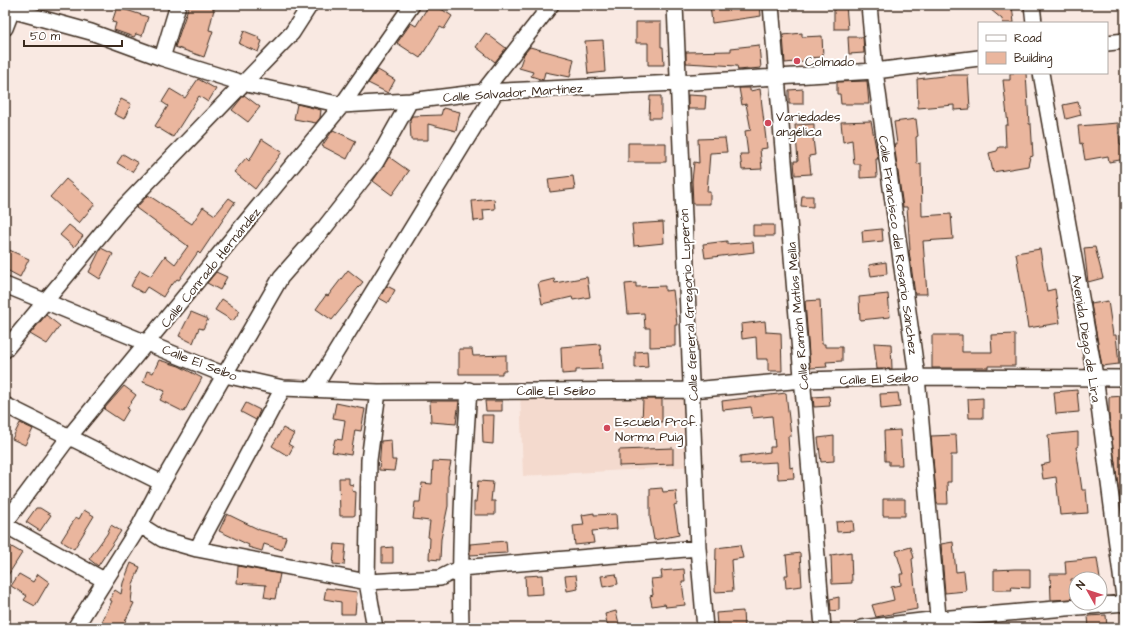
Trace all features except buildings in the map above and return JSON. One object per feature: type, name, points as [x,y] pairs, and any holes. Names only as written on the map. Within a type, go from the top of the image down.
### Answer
[{"type":"street","points":[[162,58],[178,5]]},
{"type":"street","points":[[5,350],[120,210],[292,33],[310,5]]},
{"type":"street","name":"Calle Conrado Hernández","points":[[5,524],[69,437],[342,105],[412,5]]},
{"type":"street","points":[[314,388],[490,91],[551,5]]},
{"type":"street","name":"Calle General Gregorio Luperón","points":[[674,5],[698,548],[705,628]]},
{"type":"street","name":"Calle Ramón Matías Mella","points":[[770,5],[823,628]]},
{"type":"street","name":"Calle Francisco del Rosario Sánchez","points":[[869,5],[875,70],[917,377],[939,623]]},
{"type":"street","points":[[1032,5],[1034,22]]},
{"type":"street","points":[[5,28],[13,8]]},
{"type":"street","name":"Calle Salvador Martínez","points":[[13,8],[91,32],[162,58],[242,83],[342,105],[410,101],[490,91],[677,83],[875,70],[978,58]]},
{"type":"street","points":[[1108,43],[1125,41]]},
{"type":"street","name":"Avenida Diego de Lira","points":[[1041,74],[1094,376],[1125,603]]},
{"type":"street","points":[[75,628],[140,525],[162,483],[282,277],[325,227],[376,162],[410,101]]},
{"type":"street","name":"Calle El Seibo","points":[[5,285],[148,342],[225,375],[283,388],[314,388],[378,392],[469,390],[692,390],[803,380],[917,377],[1094,376],[1125,378]]},
{"type":"street","points":[[197,549],[283,388]]},
{"type":"street","points":[[461,628],[460,568],[463,475],[469,390]]},
{"type":"street","points":[[376,628],[367,582],[369,460],[378,392]]},
{"type":"street","points":[[5,405],[162,483]]},
{"type":"street","points":[[5,524],[104,580]]},
{"type":"street","points":[[140,525],[162,539],[197,549],[367,582],[440,578],[460,568],[698,548]]},
{"type":"street","points":[[862,628],[939,623],[1125,603]]},
{"type":"shaded area","name":"Escuela Prof. Norma Puig","points":[[520,390],[692,390],[695,466],[523,476]]},
{"type":"place","name":"Colmado","points":[[797,61]]},
{"type":"place","name":"Variedades angélica","points":[[768,123]]},
{"type":"place","name":"Escuela Prof. Norma Puig","points":[[607,428]]}]
